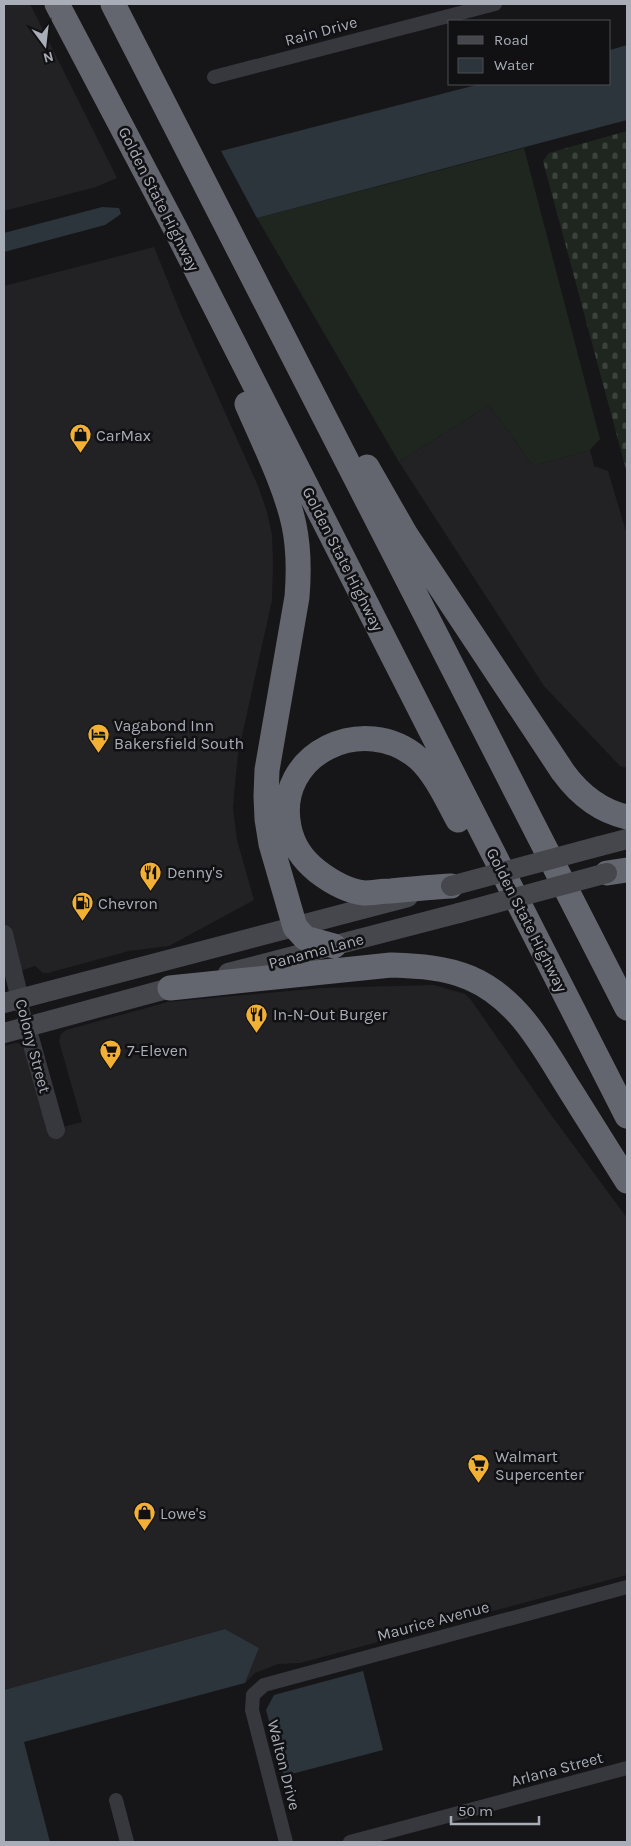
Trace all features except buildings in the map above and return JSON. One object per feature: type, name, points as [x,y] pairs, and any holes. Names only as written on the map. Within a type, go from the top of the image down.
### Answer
[{"type":"highway","name":"Golden State Highway","points":[[57,4],[175,228],[627,1116]]},
{"type":"highway","points":[[114,4],[627,1008]]},
{"type":"highway","points":[[218,210],[327,394],[406,535],[562,772],[587,798],[602,808],[627,817]]},
{"type":"highway","points":[[175,228],[286,498],[296,538],[299,572],[298,598],[267,770],[266,796],[271,844],[295,927],[305,938],[334,946]]},
{"type":"highway","points":[[451,886],[364,893],[344,888],[327,879],[303,860],[291,837],[286,814],[287,797],[301,769],[312,758],[329,747],[349,740],[364,738],[393,744],[407,750],[419,760],[435,780],[579,1023]]},
{"type":"highway","points":[[488,739],[627,970]]},
{"type":"highway","points":[[170,988],[391,965],[419,966],[446,970],[469,978],[489,988],[507,1001],[531,1029],[627,1181]]},
{"type":"main road","name":"Panama Lane","points":[[12,1001],[627,839]]},
{"type":"main road","name":"Panama Lane","points":[[4,1033],[621,870]]},
{"type":"street","name":"Rain Drive","points":[[214,77],[455,9],[495,4]]},
{"type":"street","name":"Colony Street","points":[[4,934],[12,1001],[27,1027],[56,1130]]},
{"type":"street","name":"Maurice Avenue","points":[[253,1696],[264,1685],[627,1587]]},
{"type":"street","name":"Walton Drive","points":[[253,1696],[252,1710],[286,1842]]},
{"type":"street","name":"Arlana Street","points":[[350,1842],[627,1768]]},
{"type":"street","points":[[116,1800],[127,1842]]},
{"type":"shaded area","points":[[4,4],[30,4],[117,178],[96,187],[4,211]]},
{"type":"shaded area","points":[[154,247],[181,314],[258,486],[267,512],[272,535],[272,600],[238,754],[233,809],[237,840],[254,900],[169,946],[129,951],[48,973],[43,973],[35,966],[4,976],[4,286]]},
{"type":"shaded area","points":[[489,405],[533,466],[590,450],[594,466],[608,471],[627,535],[627,768],[620,766],[544,686],[399,462]]},
{"type":"shaded area","points":[[434,985],[465,994],[471,1000],[549,1112],[627,1218],[627,1575],[300,1663],[278,1664],[255,1673],[245,1683],[259,1648],[225,1629],[4,1690],[4,1046],[16,1043],[23,1044],[51,1130],[82,1122],[59,1041],[61,1034],[66,1030],[168,1002],[322,988]]},
{"type":"green space","points":[[627,131],[627,473],[543,161],[549,153]]},
{"type":"green space","points":[[524,148],[600,439],[590,450],[533,466],[489,405],[399,462],[257,218]]},
{"type":"water","points":[[627,45],[627,120],[257,218],[221,151],[476,85],[611,85],[611,50]]},
{"type":"water","points":[[102,207],[119,208],[121,214],[105,225],[4,252],[4,233]]},
{"type":"water","points":[[225,1629],[259,1648],[245,1683],[24,1742],[50,1842],[4,1842],[4,1690]]},
{"type":"water","points":[[363,1671],[383,1750],[284,1776],[266,1710],[274,1695]]},
{"type":"place","name":"CarMax","points":[[80,454]]},
{"type":"place","name":"Vagabond Inn Bakersfield South","points":[[98,753]]},
{"type":"place","name":"Denny's","points":[[151,891]]},
{"type":"place","name":"Chevron","points":[[82,922]]},
{"type":"place","name":"In-N-Out Burger","points":[[257,1033]]},
{"type":"place","name":"7-Eleven","points":[[111,1069]]},
{"type":"place","name":"Walmart Supercenter","points":[[479,1484]]},
{"type":"place","name":"Lowe's","points":[[144,1532]]}]
